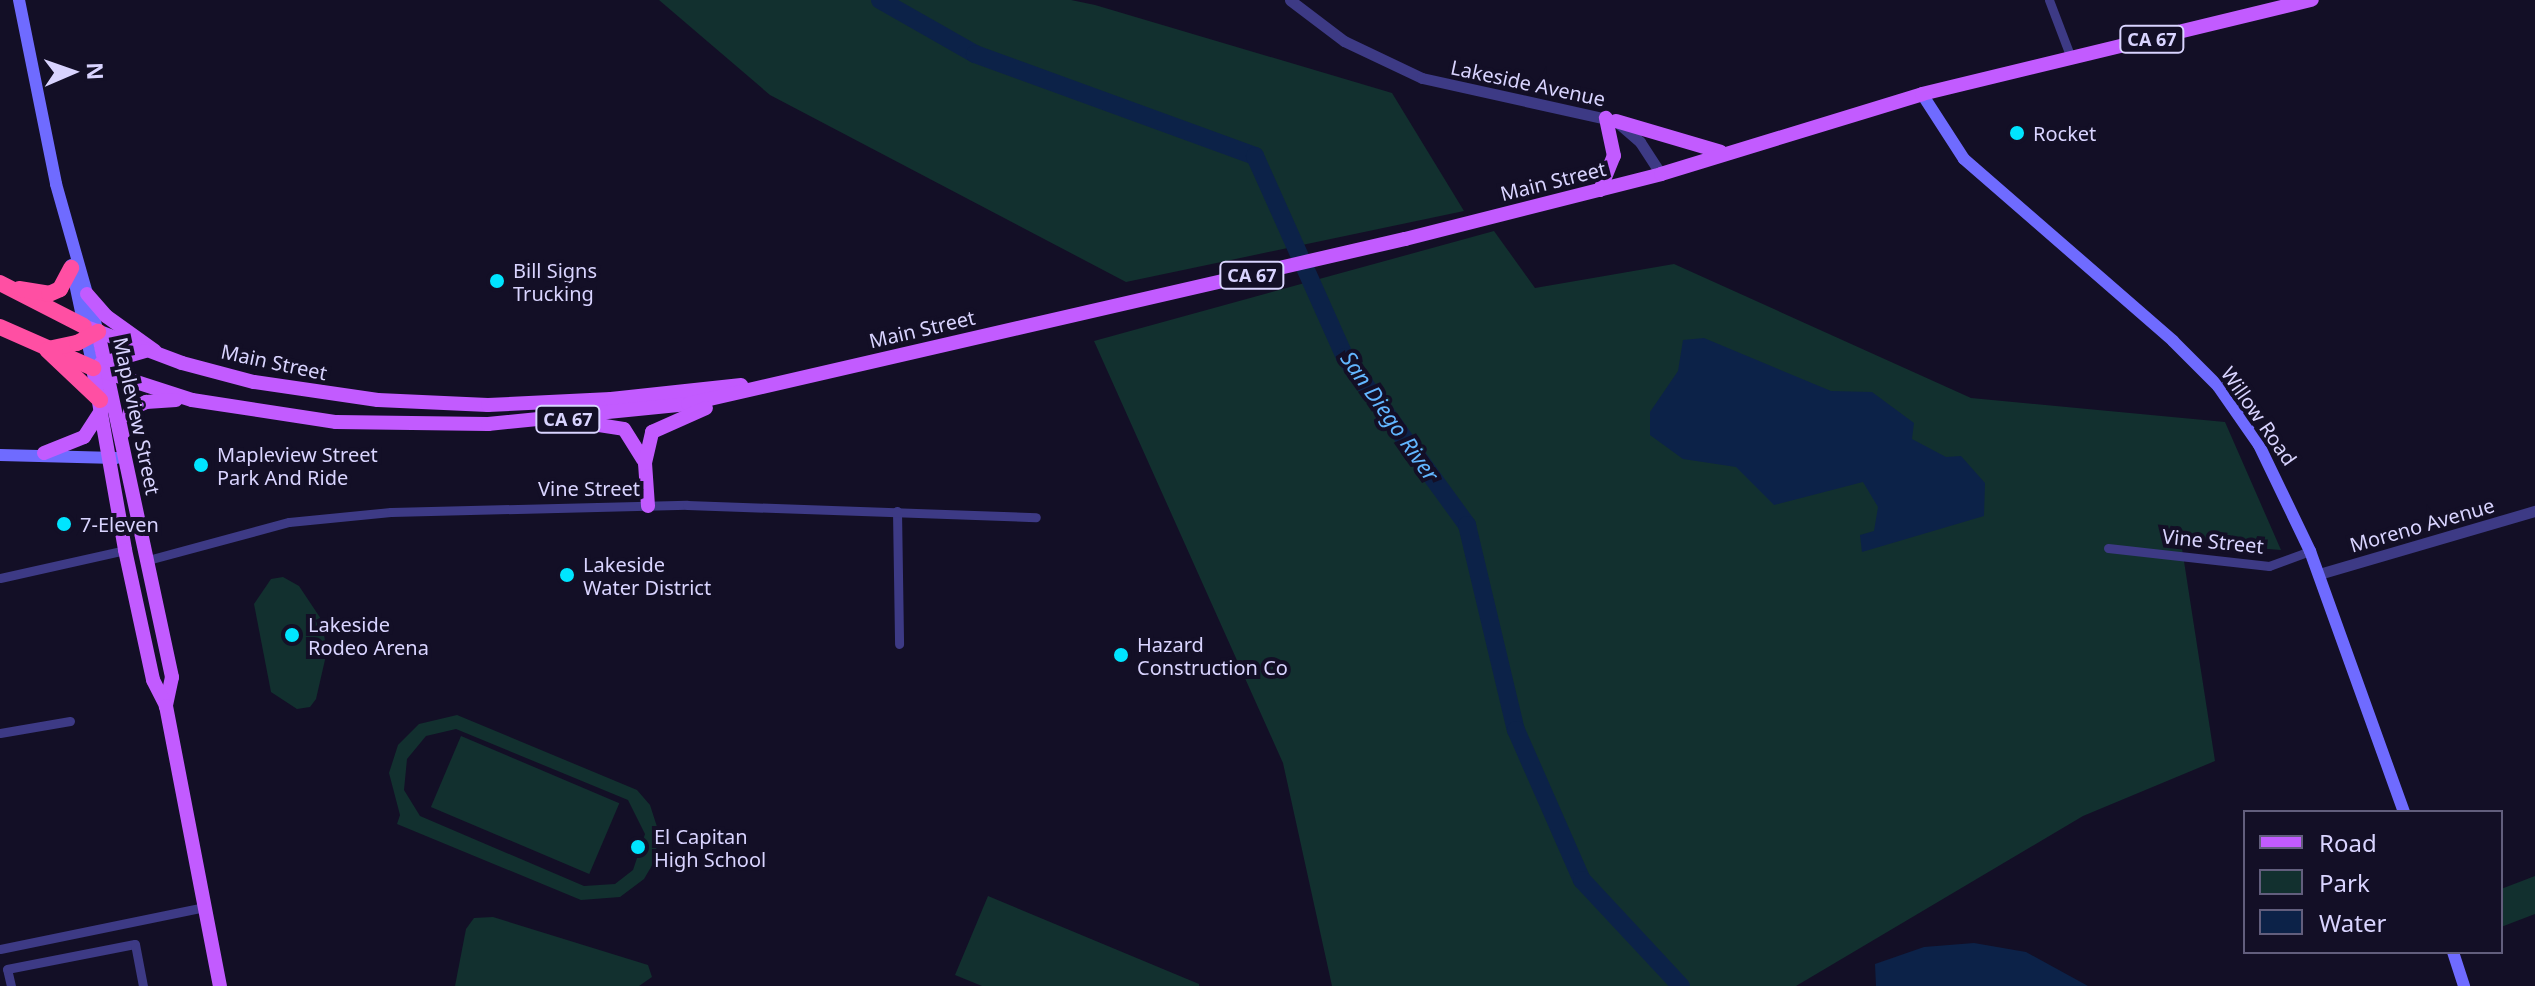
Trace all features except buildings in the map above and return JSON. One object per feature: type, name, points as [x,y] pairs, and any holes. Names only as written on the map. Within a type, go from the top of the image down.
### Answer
[{"type":"highway","points":[[2,284],[49,294],[60,289],[71,268]]},
{"type":"highway","name":"CA 67","points":[[2,284],[90,332]]},
{"type":"highway","name":"CA 67","points":[[0,327],[46,349],[102,368]]},
{"type":"highway","points":[[90,332],[46,349],[101,404]]},
{"type":"main road","name":"Mapleview Street","points":[[19,0],[68,231],[87,294],[90,332]]},
{"type":"main road","name":"Main Street","points":[[102,368],[192,400],[336,422],[555,420],[688,404],[1497,216],[1661,174],[1922,94],[2312,0]]},
{"type":"main road","name":"Willow Road","points":[[1922,94],[1964,159],[2218,386],[2259,445],[2310,551],[2403,810]]},
{"type":"main road","points":[[1600,190],[1614,156],[1611,119],[1693,148],[1725,153]]},
{"type":"main road","name":"Mapleview Street","points":[[68,231],[71,268],[123,444],[148,560],[172,677],[166,706]]},
{"type":"main road","points":[[87,294],[106,316],[154,352]]},
{"type":"main road","name":"Main Street","points":[[90,332],[254,382],[424,402],[611,399],[797,378]]},
{"type":"main road","points":[[102,368],[154,352]]},
{"type":"main road","name":"Mapleview Street","points":[[102,368],[101,404],[125,550],[153,680],[166,706],[220,986]]},
{"type":"main road","points":[[648,506],[647,443],[659,425],[797,378]]},
{"type":"main road","points":[[123,444],[131,409],[146,402],[192,400]]},
{"type":"main road","points":[[44,453],[84,437],[101,404]]},
{"type":"main road","points":[[555,420],[624,429],[639,445],[645,463]]},
{"type":"main road","points":[[0,455],[44,453],[127,460]]},
{"type":"main road","points":[[2454,954],[2464,986]]},
{"type":"street","name":"Lakeside Avenue","points":[[1290,0],[1344,41],[1422,78],[1611,119],[1640,142],[1661,174]]},
{"type":"street","points":[[2049,0],[2071,58]]},
{"type":"street","name":"Vine Street","points":[[148,560],[289,522],[391,512],[648,506],[1036,517]]},
{"type":"street","points":[[897,511],[899,644]]},
{"type":"street","name":"Moreno Avenue","points":[[2319,574],[2535,511]]},
{"type":"street","name":"Vine Street","points":[[2108,548],[2269,566],[2310,551]]},
{"type":"street","points":[[0,578],[125,550]]},
{"type":"street","points":[[0,733],[70,721]]},
{"type":"street","points":[[0,949],[205,907]]},
{"type":"street","points":[[11,986],[7,969],[135,944],[143,986]]},
{"type":"green space","points":[[659,0],[1071,0],[1095,5],[1392,93],[1464,211],[1126,282],[770,95]]},
{"type":"green space","points":[[1494,231],[1535,288],[1674,264],[1971,398],[2225,422],[2281,550],[2181,542],[2215,761],[2083,816],[1796,986],[1332,986],[1283,763],[1094,341]]},
{"type":"green space","name":"Lakeside Rodeo Arena","points":[[283,577],[299,586],[321,619],[327,651],[316,699],[310,707],[297,709],[271,692],[254,604],[271,579]]},
{"type":"green space","points":[[457,715],[637,790],[650,805],[659,833],[654,862],[644,879],[620,897],[581,900],[397,824],[400,815],[389,773],[398,745],[419,724]],"holes":[[[456,729],[628,800],[645,834],[633,870],[615,884],[584,886],[420,816],[404,790],[407,759],[426,736]]]},
{"type":"green space","points":[[461,736],[619,803],[589,874],[431,807]]},
{"type":"green space","points":[[2535,876],[2535,914],[2503,926],[2503,888]]},
{"type":"green space","points":[[988,896],[1199,986],[982,986],[955,975]]},
{"type":"green space","points":[[493,917],[648,965],[652,977],[639,986],[455,986],[466,929],[474,918]]},
{"type":"water","points":[[1704,338],[1831,391],[1872,392],[1914,423],[1912,439],[1946,457],[1961,456],[1985,483],[1984,516],[1862,552],[1860,535],[1874,531],[1878,507],[1863,482],[1774,505],[1736,467],[1683,459],[1650,435],[1650,412],[1678,371],[1683,340]]},
{"type":"water","points":[[1974,943],[2026,952],[2088,986],[1876,986],[1875,964],[1924,947]]},
{"type":"waterway","name":"San Diego River","points":[[880,0],[975,54],[1255,156],[1345,357],[1467,525],[1516,730],[1582,880],[1681,986]]},
{"type":"place","name":"Rocket","points":[[2017,133]]},
{"type":"place","name":"Bill Signs Trucking","points":[[497,281]]},
{"type":"place","name":"Mapleview Street Park And Ride","points":[[201,465]]},
{"type":"place","name":"7-Eleven","points":[[64,524]]},
{"type":"place","name":"Lakeside Water District","points":[[567,575]]},
{"type":"place","name":"Lakeside Rodeo Arena","points":[[292,635]]},
{"type":"place","name":"Hazard Construction Co","points":[[1121,655]]},
{"type":"place","name":"El Capitan High School","points":[[638,847]]}]
